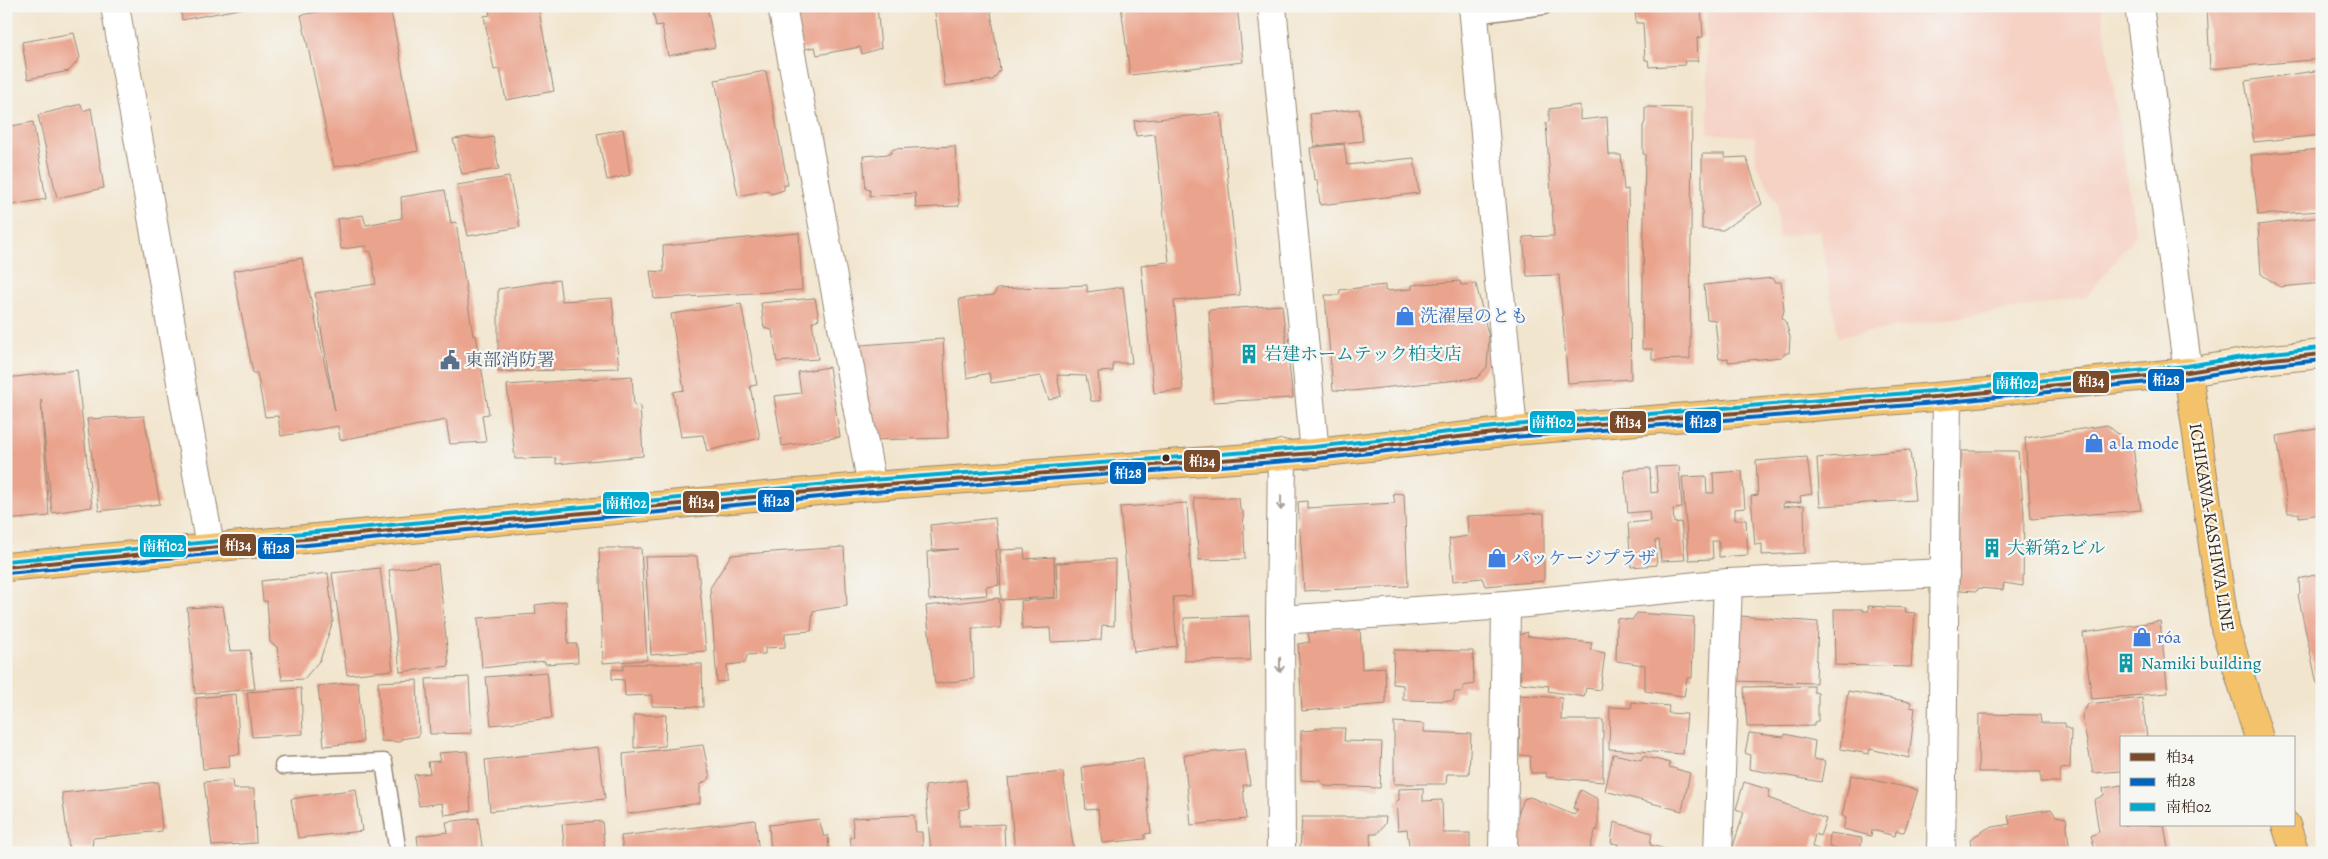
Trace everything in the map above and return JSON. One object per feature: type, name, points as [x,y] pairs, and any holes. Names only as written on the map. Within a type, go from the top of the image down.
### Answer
[{"type":"main road","points":[[6,567],[872,486],[1315,453],[1513,432],[1947,396],[2188,372],[2262,360],[2322,354]]},
{"type":"main road","name":"ICHIKAWA-KASHIWA LINE","points":[[2188,372],[2225,628],[2258,736]]},
{"type":"main road","points":[[2286,826],[2295,853]]},
{"type":"street","points":[[115,6],[210,547]]},
{"type":"street","points":[[782,6],[872,486]]},
{"type":"street","points":[[1272,6],[1315,453]]},
{"type":"street","points":[[2139,6],[2188,372]]},
{"type":"street","points":[[1473,10],[1513,432]]},
{"type":"street","points":[[1941,853],[1947,396]]},
{"type":"street","points":[[1275,852],[1282,454]]},
{"type":"street","points":[[1280,620],[1506,604],[1728,583],[1945,573]]},
{"type":"street","points":[[1718,853],[1728,583]]},
{"type":"street","points":[[1503,853],[1506,604]]},
{"type":"lane","points":[[1473,10],[1544,6]]},
{"type":"lane","points":[[283,766],[384,762],[398,853]]},
{"type":"shaded area","points":[[1706,6],[2101,6],[2136,235],[2086,297],[1838,337],[1820,230],[1778,239],[1777,203],[1756,164],[1755,137],[1708,133]]},
{"type":"building","points":[[180,6],[249,6],[249,7],[182,20]]},
{"type":"building","points":[[349,6],[390,6],[418,151],[334,167],[301,15]]},
{"type":"building","points":[[488,6],[538,6],[554,91],[506,100],[500,69],[494,70],[484,16],[490,15]]},
{"type":"building","points":[[652,6],[707,6],[715,47],[668,56],[662,25],[656,26]]},
{"type":"building","points":[[807,6],[877,6],[881,48],[862,54],[860,47],[817,55],[815,47],[796,51],[786,14],[808,11]]},
{"type":"building","points":[[934,6],[990,6],[1000,70],[993,80],[945,86]]},
{"type":"building","points":[[1121,6],[1237,6],[1243,62],[1130,75]]},
{"type":"building","points":[[1635,6],[1701,6],[1703,37],[1697,38],[1698,61],[1684,61],[1685,65],[1649,67],[1648,60],[1645,60],[1643,23],[1636,23]]},
{"type":"building","points":[[2207,6],[2322,6],[2322,59],[2210,69]]},
{"type":"building","points":[[74,33],[80,58],[69,71],[28,79],[22,42]]},
{"type":"building","points":[[2322,70],[2322,135],[2254,142],[2245,81]]},
{"type":"building","points":[[766,71],[788,185],[784,185],[784,190],[771,194],[768,190],[738,196],[715,80]]},
{"type":"building","points":[[81,104],[83,111],[91,108],[104,188],[57,198],[38,115]]},
{"type":"building","points":[[1580,105],[1580,120],[1607,117],[1609,155],[1621,155],[1624,190],[1628,189],[1631,379],[1568,383],[1559,275],[1527,276],[1523,237],[1554,236],[1546,123],[1549,122],[1549,109]]},
{"type":"building","points":[[1645,107],[1692,108],[1690,359],[1652,360],[1652,349],[1642,349],[1645,154],[1643,154],[1643,126],[1645,122]]},
{"type":"building","points":[[1359,109],[1363,141],[1314,146],[1310,114]]},
{"type":"building","points":[[1221,113],[1240,295],[1174,301],[1183,390],[1154,393],[1141,265],[1169,262],[1155,134],[1136,136],[1134,121]]},
{"type":"building","points":[[33,122],[46,199],[6,206],[6,127]]},
{"type":"building","points":[[623,129],[630,175],[607,180],[597,134]]},
{"type":"building","points":[[468,137],[482,139],[493,137],[499,169],[462,174],[453,139]]},
{"type":"building","points":[[1344,144],[1347,165],[1414,158],[1419,193],[1320,205],[1310,148]]},
{"type":"building","points":[[955,146],[959,206],[916,208],[915,193],[870,196],[870,190],[866,189],[863,156],[890,154],[893,149]]},
{"type":"building","points":[[2322,149],[2322,211],[2258,215],[2251,155]]},
{"type":"building","points":[[1702,154],[1725,154],[1725,158],[1746,157],[1762,204],[1723,230],[1702,229]]},
{"type":"building","points":[[509,177],[520,227],[468,236],[457,185]]},
{"type":"building","points":[[445,190],[451,223],[456,222],[473,336],[476,335],[489,414],[482,415],[486,442],[450,444],[446,420],[340,440],[338,426],[281,436],[278,416],[265,417],[257,373],[253,373],[233,271],[302,258],[335,411],[315,293],[376,284],[371,252],[366,251],[366,246],[341,249],[337,219],[363,215],[366,225],[402,218],[401,197]]},
{"type":"building","points":[[2322,217],[2322,283],[2280,287],[2261,274],[2258,225]]},
{"type":"building","points":[[799,233],[802,290],[654,299],[650,271],[664,272],[663,246]]},
{"type":"building","points":[[1773,278],[1775,282],[1781,282],[1784,310],[1782,318],[1786,323],[1790,337],[1789,353],[1782,357],[1728,362],[1728,358],[1719,359],[1715,320],[1707,319],[1704,285]]},
{"type":"building","points":[[559,280],[562,301],[612,298],[619,368],[498,372],[498,289]]},
{"type":"building","name":"洗濯屋のとも","points":[[1460,281],[1461,285],[1476,284],[1489,338],[1487,367],[1477,378],[1352,391],[1333,390],[1325,295],[1339,295],[1340,290],[1385,285],[1385,291],[1412,289],[1412,285]]},
{"type":"building","points":[[1087,285],[1087,292],[1123,287],[1132,363],[1113,363],[1113,371],[1098,372],[1100,401],[1091,401],[1086,376],[1057,375],[1061,396],[1049,400],[1041,376],[991,383],[989,373],[967,378],[959,299],[994,295],[997,289]]},
{"type":"building","points":[[815,298],[819,319],[812,322],[818,359],[777,362],[772,330],[764,328],[761,303]]},
{"type":"building","points":[[741,304],[757,385],[750,386],[760,438],[707,451],[703,435],[681,437],[673,392],[684,390],[671,314]]},
{"type":"building","name":"岩建ホームテック柏支店","points":[[1282,305],[1293,398],[1213,402],[1209,310]]},
{"type":"building","points":[[943,339],[948,438],[868,440],[861,345]]},
{"type":"building","points":[[829,367],[840,437],[782,446],[774,396],[801,393],[798,372]]},
{"type":"building","points":[[77,370],[92,507],[52,513],[41,400],[49,516],[6,520],[6,378]]},
{"type":"building","points":[[632,376],[634,406],[640,405],[643,456],[556,464],[556,458],[515,459],[507,385]]},
{"type":"building","points":[[144,416],[160,504],[99,511],[87,419]]},
{"type":"building","points":[[2107,425],[2133,446],[2141,510],[2031,519],[2025,438]]},
{"type":"building","points":[[2322,428],[2322,514],[2299,517],[2299,513],[2288,513],[2277,436]]},
{"type":"building","points":[[1910,450],[1915,500],[1820,506],[1817,458]]},
{"type":"building","name":"大新第2ビル","points":[[1961,451],[2018,451],[2024,513],[2023,586],[2004,583],[2003,590],[1979,588],[1977,591],[1959,590]]},
{"type":"building","points":[[1807,457],[1812,494],[1800,496],[1801,502],[1783,503],[1783,507],[1804,505],[1805,553],[1762,555],[1762,544],[1755,545],[1751,496],[1758,495],[1756,461]]},
{"type":"building","points":[[1679,466],[1682,508],[1673,509],[1674,523],[1681,522],[1685,560],[1661,561],[1659,540],[1655,541],[1657,565],[1631,567],[1628,523],[1650,521],[1649,511],[1628,513],[1624,470],[1650,468],[1651,493],[1658,492],[1656,467]]},
{"type":"building","points":[[1742,471],[1745,508],[1735,509],[1735,520],[1746,520],[1748,555],[1719,557],[1719,541],[1712,541],[1713,559],[1689,560],[1682,477],[1706,476],[1707,493],[1714,493],[1713,473]]},
{"type":"building","points":[[1393,493],[1404,494],[1408,586],[1304,591],[1298,502],[1307,501],[1307,508],[1395,503]]},
{"type":"building","points":[[1194,498],[1239,498],[1240,510],[1243,511],[1245,559],[1199,560]]},
{"type":"building","points":[[1187,503],[1192,596],[1173,597],[1177,646],[1134,652],[1120,507]]},
{"type":"building","name":"パッケージプラザ","points":[[1544,513],[1544,581],[1485,586],[1482,578],[1453,581],[1449,539],[1468,536],[1467,516]]},
{"type":"building","points":[[995,518],[999,549],[996,550],[999,585],[986,587],[987,595],[929,600],[927,552],[958,549],[932,550],[930,525]]},
{"type":"building","points":[[844,547],[847,606],[813,611],[811,631],[785,633],[785,647],[765,648],[765,654],[747,655],[745,663],[727,665],[727,681],[717,682],[710,588],[731,555]]},
{"type":"building","points":[[599,548],[641,548],[647,660],[603,663]]},
{"type":"building","points":[[1024,549],[1025,559],[1054,557],[1055,597],[1001,600],[1000,550]]},
{"type":"building","points":[[697,556],[706,651],[651,655],[645,557]]},
{"type":"building","points":[[1115,559],[1114,626],[1102,625],[1101,640],[1051,642],[1050,628],[1022,629],[1021,601],[1058,598],[1056,563]]},
{"type":"building","points":[[438,564],[449,666],[400,672],[389,570]]},
{"type":"building","points":[[380,568],[393,670],[347,675],[332,573]]},
{"type":"building","points":[[328,573],[333,621],[320,660],[304,679],[282,680],[277,647],[270,642],[267,601],[263,601],[261,581]]},
{"type":"building","points":[[2322,573],[2322,683],[2317,684],[2298,595],[2300,593],[2299,579]]},
{"type":"building","points":[[999,598],[1001,628],[972,628],[974,679],[935,684],[926,606]]},
{"type":"building","points":[[566,601],[568,644],[577,644],[578,662],[545,664],[545,661],[482,668],[478,618],[536,614],[535,605]]},
{"type":"building","points":[[223,606],[230,651],[250,650],[255,689],[195,694],[187,608]]},
{"type":"building","points":[[1868,606],[1906,608],[1905,612],[1915,613],[1911,667],[1835,665],[1834,609],[1862,609],[1863,611],[1869,611]]},
{"type":"building","points":[[1637,613],[1694,617],[1692,678],[1687,678],[1684,696],[1645,691],[1645,665],[1616,661],[1617,618],[1632,620]]},
{"type":"building","points":[[1249,616],[1251,660],[1184,661],[1184,618]]},
{"type":"building","points":[[1740,616],[1818,622],[1816,683],[1731,681]]},
{"type":"building","name":"Namiki building","points":[[2160,621],[2168,693],[2092,699],[2083,633]]},
{"type":"building","points":[[1360,628],[1362,669],[1385,667],[1386,704],[1302,711],[1298,644],[1310,642],[1307,629]]},
{"type":"building","points":[[1528,632],[1527,636],[1592,643],[1590,650],[1605,653],[1600,690],[1586,688],[1584,697],[1548,691],[1549,686],[1520,683],[1521,670],[1516,670],[1519,635]]},
{"type":"building","points":[[1394,650],[1473,651],[1474,684],[1463,686],[1463,692],[1455,692],[1453,701],[1403,700],[1403,685],[1393,684]]},
{"type":"building","points":[[624,664],[702,664],[703,707],[652,706],[652,695],[625,696],[624,680],[612,679],[612,669],[623,670]]},
{"type":"building","points":[[547,672],[552,718],[491,725],[486,677]]},
{"type":"building","points":[[469,677],[472,733],[430,734],[426,679]]},
{"type":"building","points":[[417,680],[419,736],[401,739],[401,742],[381,741],[378,682]]},
{"type":"building","points":[[358,682],[363,742],[324,746],[318,686]]},
{"type":"building","points":[[1814,686],[1814,692],[1818,693],[1818,721],[1814,722],[1814,726],[1747,727],[1744,687]]},
{"type":"building","points":[[301,688],[303,734],[252,737],[247,692]]},
{"type":"building","points":[[1848,691],[1911,702],[1910,707],[1915,708],[1909,758],[1870,749],[1869,754],[1840,749]]},
{"type":"building","points":[[236,694],[240,754],[229,755],[230,767],[203,769],[196,698]]},
{"type":"building","points":[[1520,695],[1562,698],[1561,720],[1603,720],[1603,782],[1546,777],[1547,773],[1531,773],[1530,756],[1519,755]]},
{"type":"building","points":[[2142,698],[2147,736],[2120,736],[2120,771],[2093,773],[2082,716],[2088,704]]},
{"type":"building","points":[[1632,702],[1669,706],[1668,713],[1687,714],[1683,754],[1609,749],[1610,707],[1631,708]]},
{"type":"building","points":[[1979,714],[2040,715],[2041,723],[2065,723],[2065,727],[2071,730],[2070,768],[2060,769],[2060,782],[2041,782],[2041,772],[1978,772]]},
{"type":"building","points":[[634,715],[666,715],[665,746],[634,748]]},
{"type":"building","points":[[1394,722],[1424,724],[1424,732],[1471,734],[1469,774],[1447,774],[1446,784],[1394,784]]},
{"type":"building","points":[[1316,728],[1345,728],[1344,741],[1382,742],[1380,788],[1325,786],[1320,781],[1301,780],[1301,731],[1315,730]]},
{"type":"building","points":[[1749,733],[1784,737],[1785,734],[1815,741],[1813,759],[1825,761],[1821,782],[1749,769],[1750,755],[1745,753]]},
{"type":"building","points":[[703,745],[710,778],[700,785],[700,803],[627,814],[623,754]]},
{"type":"building","points":[[598,747],[605,799],[490,811],[485,760]]},
{"type":"building","points":[[1245,749],[1250,785],[1243,785],[1246,819],[1191,825],[1184,755]]},
{"type":"building","points":[[467,751],[471,811],[444,815],[442,803],[419,806],[414,775],[430,773],[428,762],[440,761],[438,753]]},
{"type":"building","points":[[1613,754],[1641,760],[1643,756],[1670,763],[1669,767],[1690,773],[1682,811],[1605,791]]},
{"type":"building","points":[[1143,759],[1151,833],[1145,834],[1145,839],[1102,843],[1098,809],[1086,810],[1082,767]]},
{"type":"building","points":[[1063,772],[1074,853],[1015,853],[1008,778]]},
{"type":"building","points":[[1851,775],[1918,790],[1904,832],[1896,831],[1895,836],[1872,830],[1871,836],[1843,829],[1846,818],[1842,816]]},
{"type":"building","points":[[232,780],[233,789],[254,789],[256,843],[212,846],[204,782]]},
{"type":"building","points":[[966,780],[969,808],[959,810],[959,826],[1004,824],[1005,853],[931,853],[925,786]]},
{"type":"building","points":[[158,782],[162,831],[93,838],[92,848],[69,849],[62,793]]},
{"type":"building","points":[[1744,782],[1770,790],[1768,798],[1826,819],[1820,836],[1815,834],[1812,847],[1821,850],[1820,853],[1731,853],[1744,812],[1736,809]]},
{"type":"building","points":[[2120,785],[2120,826],[2164,826],[2168,848],[2142,853],[2096,853],[2091,836],[2099,832],[2094,800],[2104,795],[2103,788]]},
{"type":"building","points":[[1423,788],[1423,801],[1442,800],[1443,833],[1470,833],[1470,853],[1410,853],[1407,829],[1398,830],[1396,801],[1399,800],[1399,789]]},
{"type":"building","points":[[356,789],[362,831],[298,838],[291,799]]},
{"type":"building","points":[[1581,790],[1598,799],[1598,831],[1596,829],[1590,847],[1601,853],[1517,853],[1511,849],[1509,836],[1524,799],[1530,797],[1574,815],[1578,810],[1573,808]]},
{"type":"building","points":[[2051,809],[2056,816],[2066,818],[2070,853],[1972,853],[1970,839],[1988,828],[2010,824],[2008,816]]},
{"type":"building","points":[[914,815],[916,832],[922,832],[923,850],[920,850],[920,853],[852,853],[850,837],[854,836],[852,818]]},
{"type":"building","points":[[1302,817],[1386,817],[1385,824],[1377,834],[1370,834],[1371,853],[1325,853],[1325,851],[1300,850]]},
{"type":"building","points":[[478,818],[483,853],[419,853],[417,836],[448,832],[446,822]]},
{"type":"building","points":[[819,819],[824,837],[828,835],[829,853],[771,853],[769,825]]},
{"type":"building","points":[[755,820],[759,853],[623,853],[621,836]]},
{"type":"building","points":[[602,821],[605,853],[565,853],[562,824]]},
{"type":"building","points":[[1614,822],[1652,833],[1650,845],[1681,853],[1616,853],[1618,844],[1611,843]]},
{"type":"building","points":[[1830,833],[1862,838],[1860,852],[1829,847]]},
{"type":"building","points":[[542,849],[542,853],[515,853],[515,851]]},
{"type":"transit line","name":"南柏02","points":[[6,561],[871,480],[1314,447],[1512,425],[1946,390],[2187,366],[2261,354],[2321,348]]},
{"type":"transit line","name":"柏34","points":[[6,567],[872,486],[1315,453],[1513,431],[1947,396],[2188,372],[2262,360],[2322,354]]},
{"type":"transit line","name":"柏28","points":[[7,573],[873,492],[1315,459],[1514,437],[1948,402],[2189,378],[2263,366],[2322,360]]},
{"type":"place","name":"洗濯屋のとも","points":[[1405,316]]},
{"type":"place","name":"岩建ホームテック柏支店","points":[[1249,354]]},
{"type":"place","name":"東部消防署","points":[[450,360]]},
{"type":"place","name":"a la mode","points":[[2094,443]]},
{"type":"place","name":"大新第2ビル","points":[[1992,548]]},
{"type":"place","name":"パッケージプラザ","points":[[1497,558]]},
{"type":"place","name":"róa","points":[[2142,637]]},
{"type":"place","name":"Namiki building","points":[[2126,663]]}]
